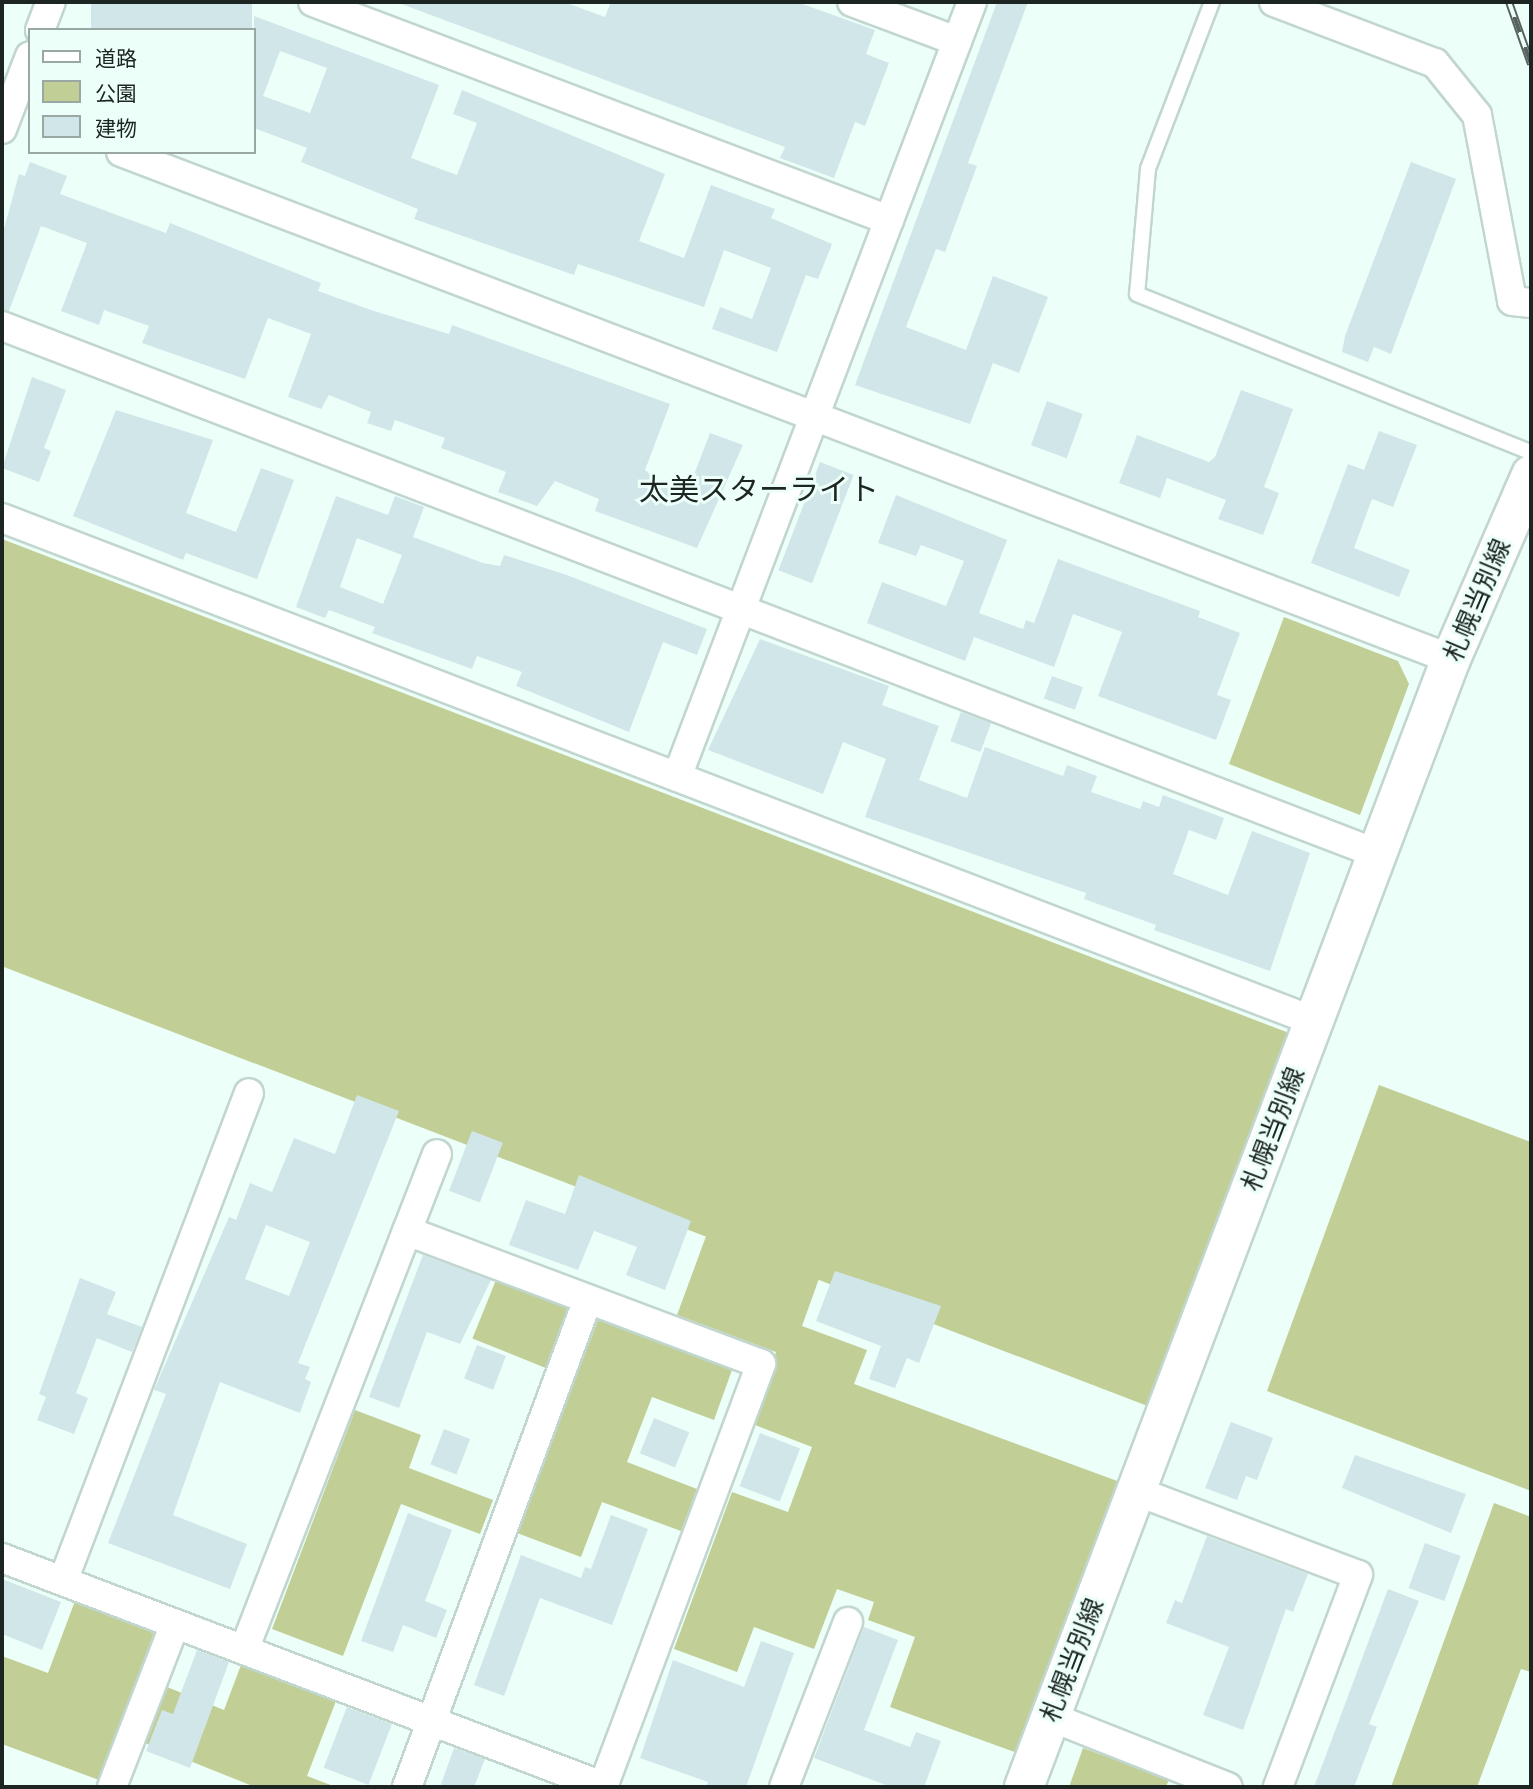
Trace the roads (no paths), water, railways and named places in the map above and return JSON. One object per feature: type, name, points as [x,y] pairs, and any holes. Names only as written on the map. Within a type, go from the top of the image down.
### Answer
[{"type":"main road","name":"札幌当別線","points":[[1024,1787],[1451,659],[1531,475]]},
{"type":"street","points":[[41,28],[51,2]]},
{"type":"street","points":[[313,2],[888,220]]},
{"type":"street","points":[[852,2],[957,41]]},
{"type":"street","points":[[677,777],[972,2]]},
{"type":"street","points":[[1274,2],[1435,63],[1477,115],[1512,300],[1531,303]]},
{"type":"street","points":[[11,116],[28,62]]},
{"type":"street","points":[[126,154],[1451,659]]},
{"type":"street","points":[[2,326],[1377,854]]},
{"type":"street","points":[[2,518],[1314,1021]]},
{"type":"street","points":[[63,1581],[249,1093]]},
{"type":"street","points":[[244,1650],[437,1154]]},
{"type":"street","points":[[2,1558],[604,1787],[761,1364],[407,1231]]},
{"type":"street","points":[[407,1787],[588,1299]]},
{"type":"street","points":[[1136,1491],[1358,1575],[1278,1787]]},
{"type":"street","points":[[784,1787],[848,1622]]},
{"type":"street","points":[[113,1787],[174,1623]]},
{"type":"street","points":[[1051,1717],[1228,1787]]},
{"type":"lane","points":[[1212,2],[1148,169],[1137,293],[1531,453]]},
{"type":"railway","points":[[1509,2],[1531,64]]},
{"type":"district","name":"太美スターライト","points":[[759,489]]}]
